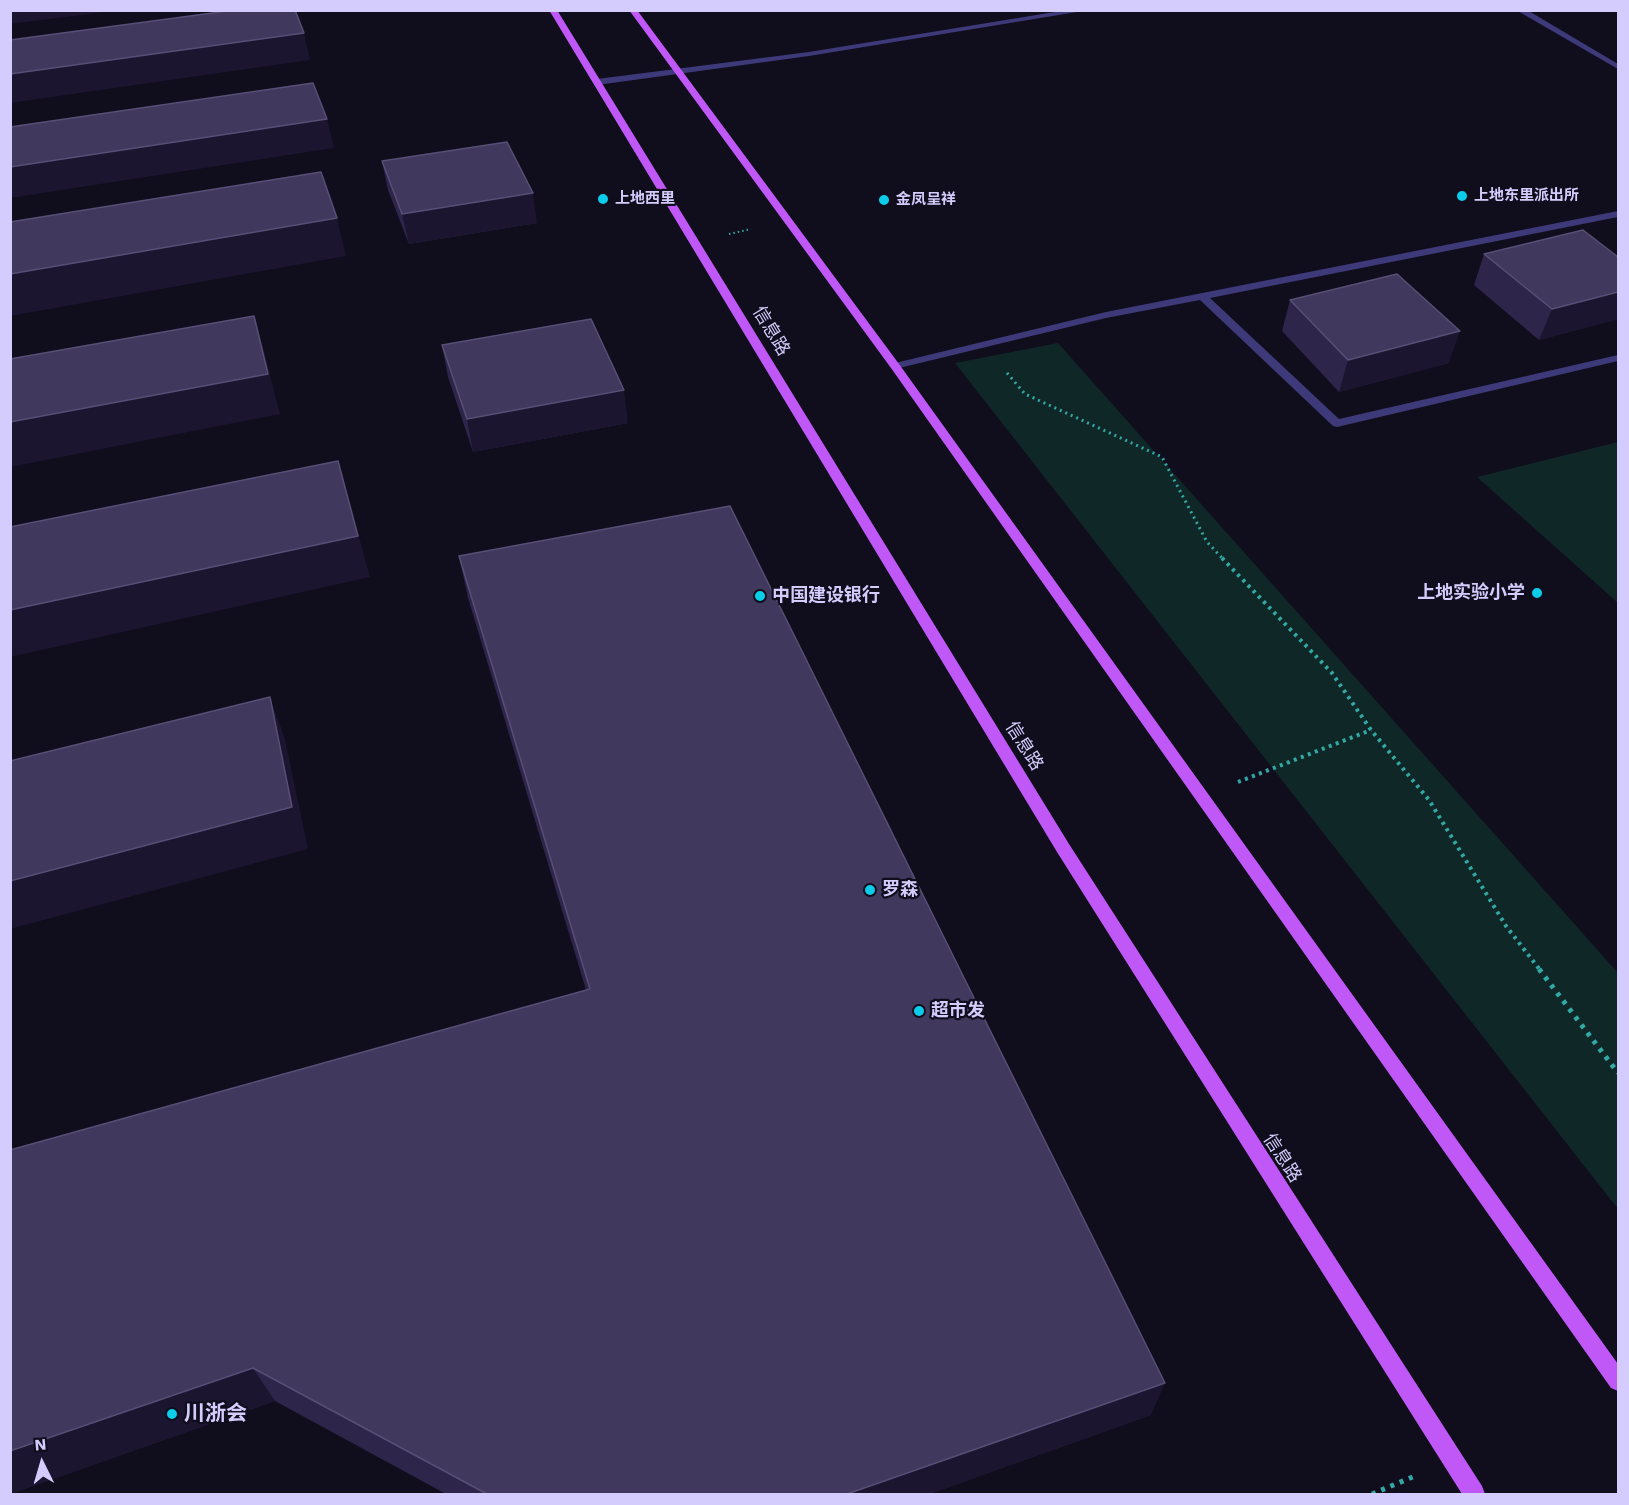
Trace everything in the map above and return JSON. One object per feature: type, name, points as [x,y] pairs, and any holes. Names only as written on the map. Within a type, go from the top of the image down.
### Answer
[{"type":"main road","name":"信息路","points":[[553,10],[1063,848],[1474,1494]]},
{"type":"main road","points":[[633,10],[676,72],[895,366],[1618,1381]]},
{"type":"street","points":[[597,82],[810,54],[1085,10]]},
{"type":"street","points":[[1520,10],[1618,67]]},
{"type":"street","points":[[895,366],[1100,316],[1618,214]]},
{"type":"street","points":[[1551,226],[1561,233]]},
{"type":"street","points":[[1202,296],[1337,423],[1618,358]]},
{"type":"path","points":[[694,240],[789,223]]},
{"type":"path","points":[[981,344],[1025,394],[1162,457],[1207,542],[1332,673],[1371,730],[1429,800],[1506,926],[1618,1073]]},
{"type":"path","points":[[1201,797],[1371,730]]},
{"type":"path","points":[[1372,1494],[1452,1460]]},
{"type":"green space","points":[[1058,343],[1618,973],[1618,1209],[955,363]]},
{"type":"green space","points":[[1618,442],[1618,603],[1477,477]]},
{"type":"building","points":[[235,10],[295,10],[304,33],[10,74],[10,40]]},
{"type":"building","points":[[313,83],[327,119],[10,167],[10,127]]},
{"type":"building","points":[[507,142],[533,193],[402,214],[382,161]]},
{"type":"building","points":[[321,172],[337,218],[10,274],[10,222]]},
{"type":"building","points":[[1583,230],[1618,257],[1618,292],[1552,309],[1484,254]]},
{"type":"building","points":[[1397,274],[1460,331],[1348,360],[1290,300]]},
{"type":"building","points":[[254,316],[268,374],[10,422],[10,359]]},
{"type":"building","points":[[591,319],[624,390],[467,419],[442,345]]},
{"type":"building","points":[[338,461],[358,536],[10,610],[10,527]]},
{"type":"building","points":[[730,506],[1165,1383],[847,1494],[487,1494],[253,1368],[10,1451],[10,1150],[590,989],[459,556]]},
{"type":"building","points":[[270,697],[292,807],[10,881],[10,761]]},
{"type":"place","name":"上地东里派出所","points":[[1462,196]]},
{"type":"place","name":"上地西里","points":[[603,199]]},
{"type":"place","name":"金凤呈祥","points":[[884,200]]},
{"type":"place","name":"上地实验小学","points":[[1537,593]]},
{"type":"place","name":"中国建设银行","points":[[760,596]]},
{"type":"place","name":"罗森","points":[[870,890]]},
{"type":"place","name":"超市发","points":[[919,1011]]},
{"type":"place","name":"川浙会","points":[[172,1414]]}]
